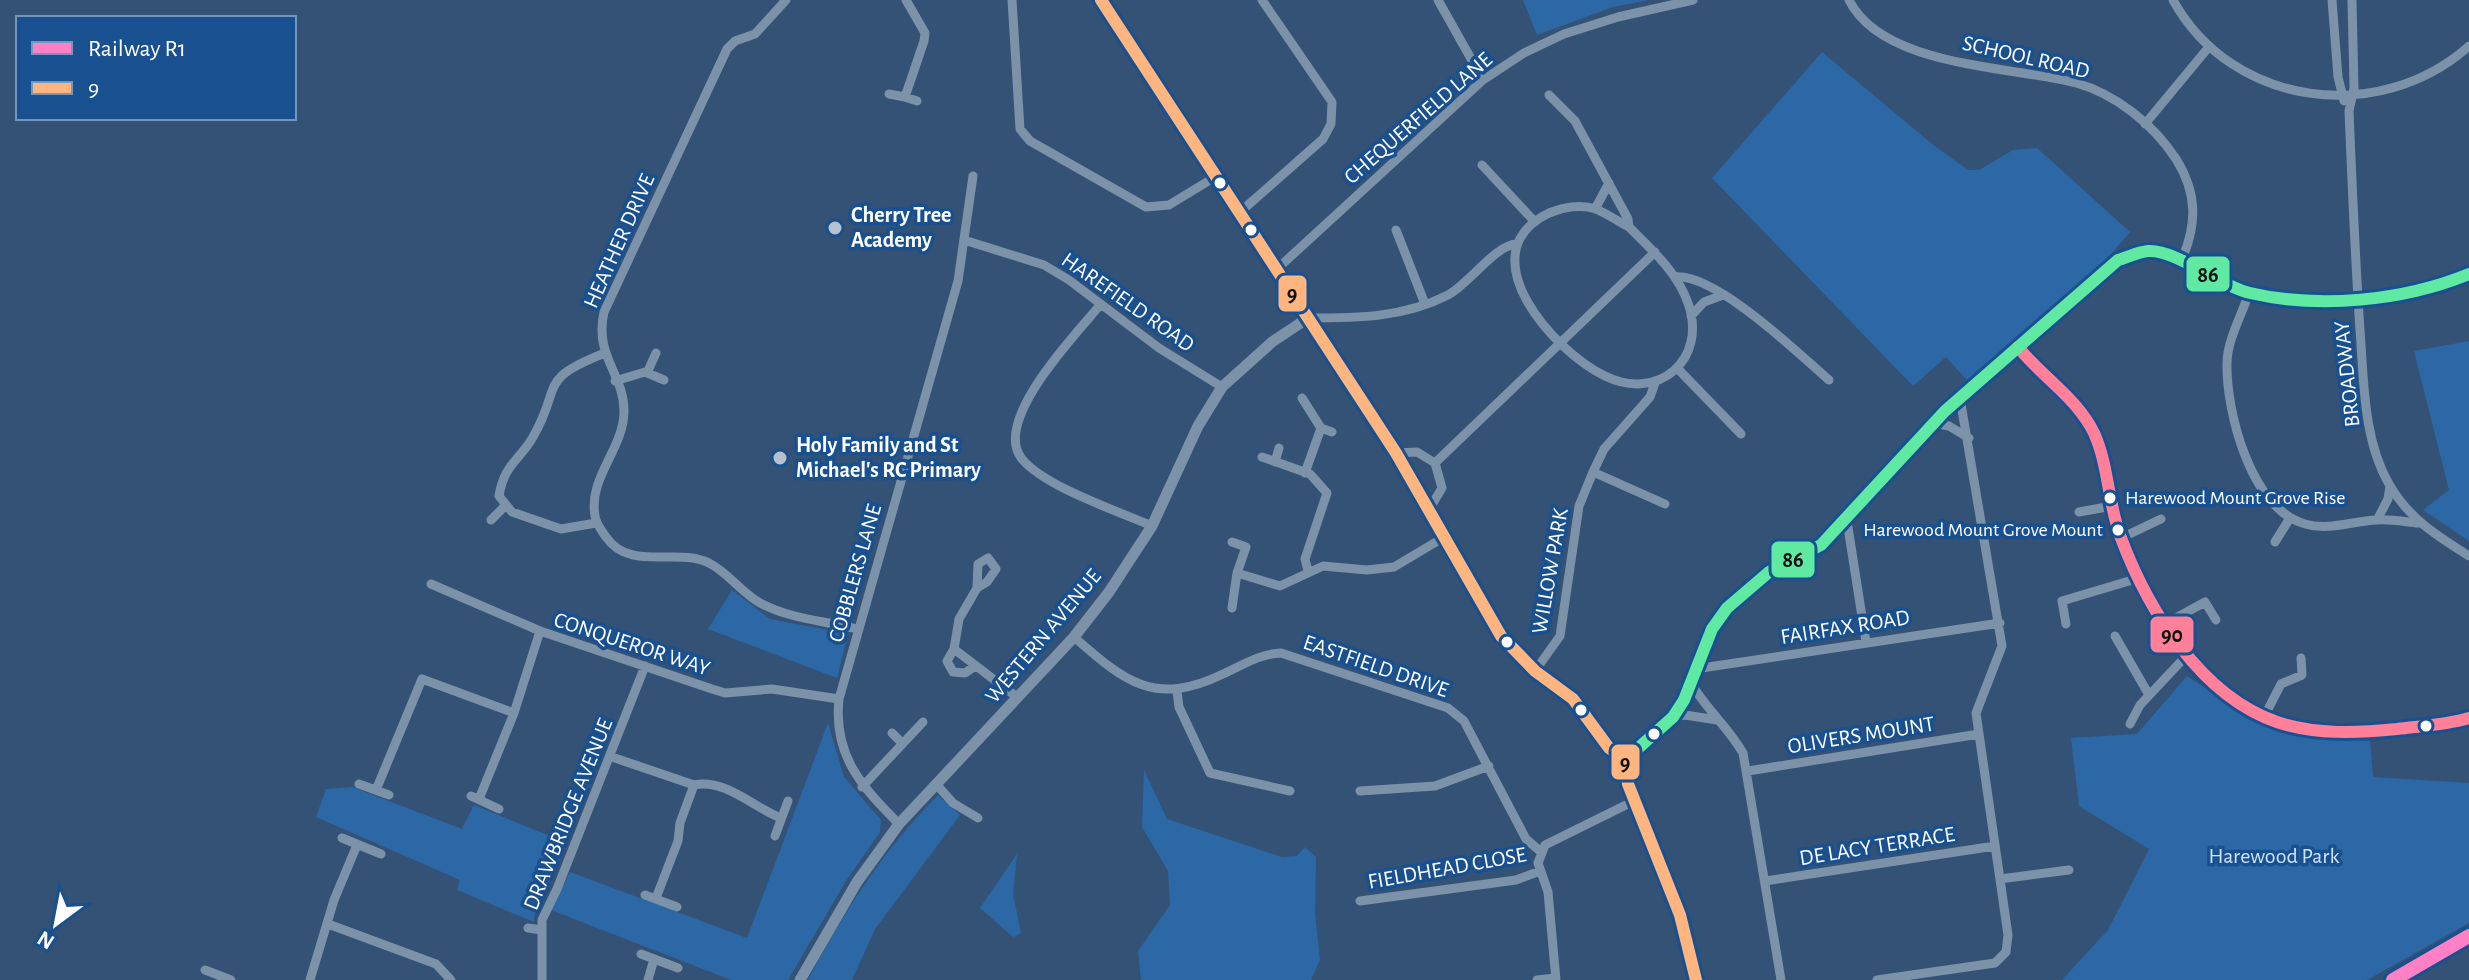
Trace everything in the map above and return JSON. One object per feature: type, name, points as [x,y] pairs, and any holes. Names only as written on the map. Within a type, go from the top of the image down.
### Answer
[{"type":"street","name":"HEATHER DRIVE","points":[[596,523],[594,496],[621,429],[624,409],[600,333],[604,312],[727,49],[735,41],[755,34],[786,0]]},
{"type":"street","points":[[905,97],[925,33],[906,0]]},
{"type":"street","points":[[1012,0],[1020,129],[1030,141],[1146,207],[1169,205],[1215,177]]},
{"type":"street","points":[[1101,0],[1396,453],[1501,636],[1535,671],[1573,699],[1609,748],[1625,760],[1634,801],[1680,915],[1696,980]]},
{"type":"street","points":[[1239,213],[1323,139],[1331,124],[1332,102],[1262,0]]},
{"type":"street","points":[[1438,0],[1483,80]]},
{"type":"street","name":"CHEQUERFIELD LANE","points":[[1277,269],[1483,80],[1524,53],[1564,34],[1618,17],[1693,0]]},
{"type":"street","name":"SCHOOL ROAD","points":[[1849,0],[1855,13],[1894,44],[2079,84],[2124,105],[2163,139],[2187,177],[2195,211],[2192,237],[2181,262]]},
{"type":"street","points":[[2173,0],[2208,48],[2261,79],[2284,88],[2353,96],[2399,85],[2427,74],[2469,46]]},
{"type":"street","name":"BROADWAY","points":[[2332,0],[2342,96],[2349,111]]},
{"type":"street","name":"BROADWAY","points":[[2352,0],[2353,96],[2349,111],[2367,407],[2374,450],[2390,486],[2419,523]]},
{"type":"street","points":[[2145,124],[2208,48]]},
{"type":"street","points":[[889,94],[917,101]]},
{"type":"street","points":[[1549,95],[1575,121],[1628,219],[1629,227]]},
{"type":"street","points":[[1482,165],[1535,222]]},
{"type":"street","name":"COBBLERS LANE","points":[[899,824],[862,787],[842,752],[838,734],[839,699],[958,281],[973,176]]},
{"type":"street","points":[[1595,209],[1609,183]]},
{"type":"street","points":[[1655,383],[1638,385],[1606,377],[1558,343],[1524,295],[1514,260],[1517,244],[1535,222],[1565,207],[1595,209],[1629,227],[1655,252],[1675,277],[1691,316],[1688,350],[1677,368],[1741,434]]},
{"type":"street","points":[[1396,230],[1425,304]]},
{"type":"street","name":"HAREFIELD ROAD","points":[[964,240],[1044,265],[1159,348],[1222,387]]},
{"type":"street","points":[[1308,318],[1366,318],[1400,313],[1449,294],[1503,249],[1517,244]]},
{"type":"street","points":[[1625,760],[1673,717],[1691,683],[1712,629],[1745,590],[1769,572],[1808,553],[1847,521],[1934,423],[2118,260],[2149,251],[2249,293],[2304,301],[2402,293],[2469,274]]},
{"type":"street","points":[[1435,463],[1655,252]]},
{"type":"street","points":[[1675,277],[1689,277],[1723,295],[1829,380]]},
{"type":"street","points":[[2249,293],[2227,364],[2236,428],[2246,457],[2270,502],[2290,518],[2327,528],[2377,520],[2419,523],[2469,556]]},
{"type":"street","points":[[1691,316],[1704,302],[1723,295]]},
{"type":"street","points":[[1101,304],[1042,376],[1018,419],[1015,446],[1021,458],[1044,475],[1089,500],[1152,526]]},
{"type":"street","name":"WESTERN AVENUE","points":[[800,980],[857,882],[899,824],[1074,637],[1109,592],[1152,526],[1198,426],[1222,387],[1272,342],[1308,318]]},
{"type":"street","points":[[2018,347],[2086,419],[2098,444],[2121,538],[2139,578],[2165,624],[2219,688],[2264,717],[2305,729],[2379,731],[2469,718]]},
{"type":"street","points":[[605,353],[569,367],[551,386],[532,439],[513,458],[500,487],[499,496],[505,506],[566,530],[596,523],[611,544],[624,553],[707,562],[758,602],[780,612],[857,629]]},
{"type":"street","points":[[647,373],[656,353]]},
{"type":"street","name":"WILLOW PARK","points":[[1535,671],[1560,636],[1579,506],[1593,472],[1604,449],[1650,397],[1655,383],[1677,368]]},
{"type":"street","points":[[615,381],[647,373],[664,380]]},
{"type":"street","points":[[1302,398],[1321,428],[1332,432]]},
{"type":"street","points":[[1877,980],[1995,963],[2003,958],[2008,935],[1976,713],[2002,646],[2000,623],[1960,398]]},
{"type":"street","points":[[1934,423],[1949,426],[1969,438]]},
{"type":"street","points":[[1305,473],[1321,428]]},
{"type":"street","points":[[1275,462],[1279,448]]},
{"type":"street","points":[[1396,453],[1417,452],[1435,463],[1442,488],[1430,508]]},
{"type":"street","points":[[1262,457],[1305,473],[1328,497],[1305,559],[1308,571]]},
{"type":"street","points":[[1593,472],[1665,504]]},
{"type":"street","points":[[2377,520],[2388,499],[2390,486]]},
{"type":"street","points":[[491,520],[505,506]]},
{"type":"street","points":[[2079,512],[2112,506]]},
{"type":"street","points":[[2275,542],[2290,518]]},
{"type":"street","points":[[2121,538],[2161,519]]},
{"type":"street","points":[[1847,521],[1866,642]]},
{"type":"street","points":[[1237,573],[1280,586],[1323,566],[1367,570],[1394,567],[1446,536]]},
{"type":"street","points":[[1232,542],[1246,547],[1237,573],[1232,608]]},
{"type":"street","points":[[2066,624],[2062,601],[2139,578]]},
{"type":"street","points":[[431,584],[540,631]]},
{"type":"street","points":[[975,666],[965,673],[953,672],[947,661],[954,649],[959,619],[977,588]]},
{"type":"street","points":[[2165,624],[2205,602],[2216,620]]},
{"type":"street","name":"FAIRFAX ROAD","points":[[1695,669],[2000,623]]},
{"type":"street","name":"CONQUEROR WAY","points":[[499,809],[475,797],[514,713],[540,631],[725,693],[772,689],[839,699]]},
{"type":"street","points":[[2115,636],[2149,695]]},
{"type":"street","points":[[1074,637],[1124,680],[1177,691],[1179,707],[1210,773],[1290,791]]},
{"type":"street","points":[[954,649],[1018,698]]},
{"type":"street","name":"EASTFIELD DRIVE","points":[[1177,691],[1201,685],[1256,657],[1281,653],[1448,708],[1464,721],[1526,839],[1540,851]]},
{"type":"street","points":[[2130,724],[2149,695],[2188,654]]},
{"type":"street","points":[[2264,717],[2281,684],[2302,675],[2301,658]]},
{"type":"street","name":"DRAWBRIDGE AVENUE","points":[[542,980],[544,912],[557,889],[612,757],[645,666]]},
{"type":"street","points":[[376,790],[422,679],[514,713]]},
{"type":"street","points":[[1691,683],[1734,738],[1748,771],[1781,980]]},
{"type":"street","points":[[1673,717],[1685,715],[1717,720]]},
{"type":"street","points":[[862,787],[923,722]]},
{"type":"street","points":[[892,733],[902,743]]},
{"type":"street","name":"OLIVERS MOUNT","points":[[1748,771],[1979,734]]},
{"type":"street","points":[[612,757],[694,785],[705,783],[746,798],[757,809],[781,818]]},
{"type":"street","points":[[1360,791],[1435,786],[1489,766]]},
{"type":"street","points":[[359,784],[389,795]]},
{"type":"street","points":[[936,784],[953,803],[978,818]]},
{"type":"street","points":[[656,898],[678,841],[680,823],[694,785]]},
{"type":"street","points":[[775,836],[788,801]]},
{"type":"street","points":[[1537,980],[1556,979],[1548,892],[1540,871],[1540,851],[1545,845],[1634,801]]},
{"type":"street","points":[[342,838],[381,854]]},
{"type":"street","points":[[310,980],[357,845]]},
{"type":"street","name":"DE LACY TERRACE","points":[[1765,881],[1995,846]]},
{"type":"street","points":[[2000,879],[2069,870]]},
{"type":"street","name":"FIELDHEAD CLOSE","points":[[1360,901],[1516,880],[1540,871]]},
{"type":"street","points":[[645,895],[677,907]]},
{"type":"street","points":[[328,924],[436,964],[451,980]]},
{"type":"street","points":[[528,928],[542,930]]},
{"type":"street","points":[[641,954],[678,968]]},
{"type":"street","points":[[648,980],[654,959]]},
{"type":"street","points":[[205,970],[226,979]]},
{"type":"green space","points":[[1523,0],[1648,0],[1613,7],[1537,35]]},
{"type":"green space","points":[[1822,52],[1932,144],[1968,170],[1979,170],[2013,150],[2037,148],[2130,232],[2104,262],[1967,380],[1946,357],[1913,386],[1712,178]]},
{"type":"green space","points":[[2469,341],[2469,541],[2423,510],[2449,490],[2414,351]]},
{"type":"green space","points":[[732,590],[770,619],[848,634],[837,678],[708,629]]},
{"type":"green space","name":"Harewood Park","points":[[2187,676],[2238,710],[2282,730],[2370,741],[2373,777],[2469,783],[2469,923],[2367,980],[2062,980],[2108,930],[2149,849],[2079,806],[2071,738],[2137,734]]},
{"type":"green space","points":[[828,723],[844,777],[881,820],[880,832],[846,881],[788,980],[731,980],[551,910],[570,872],[747,938]]},
{"type":"green space","points":[[1144,770],[1167,819],[1282,857],[1297,856],[1305,847],[1316,857],[1315,914],[1320,960],[1311,980],[1141,980],[1138,951],[1170,905],[1168,871],[1142,827]]},
{"type":"green space","points":[[352,787],[462,829],[474,805],[567,843],[538,905],[534,922],[457,890],[460,880],[316,817],[326,789]]},
{"type":"green space","points":[[938,795],[960,815],[875,929],[852,980],[808,980],[836,930],[882,860]]},
{"type":"green space","points":[[1017,854],[1013,894],[1021,933],[1013,937],[980,908]]},
{"type":"rail line","name":"R1","points":[[2393,980],[2469,936]]},
{"type":"transit line","name":"9","points":[[1101,0],[1396,453],[1501,636],[1535,671],[1573,699],[1609,748],[1625,760],[1628,784],[1680,915],[1696,980]]},
{"type":"transit line","name":"86","points":[[1625,760],[1673,717],[1684,700],[1712,629],[1727,608],[1769,572],[1821,545],[1945,411],[2118,260],[2148,251],[2159,252],[2238,289],[2304,301],[2389,296],[2417,291],[2469,274]]},
{"type":"transit line","name":"90","points":[[2018,347],[2087,420],[2099,446],[2113,512],[2132,566],[2162,621],[2201,671],[2224,692],[2250,710],[2277,722],[2322,731],[2382,730],[2469,718]]},
{"type":"place","name":"Cherry Tree Academy","points":[[835,228]]},
{"type":"place","name":"Holy Family and St Michael's RC Primary","points":[[780,458]]},
{"type":"place","name":"Harewood Mount Grove Rise","points":[[2110,498]]},
{"type":"place","name":"Harewood Mount Grove Mount","points":[[2118,530]]}]
